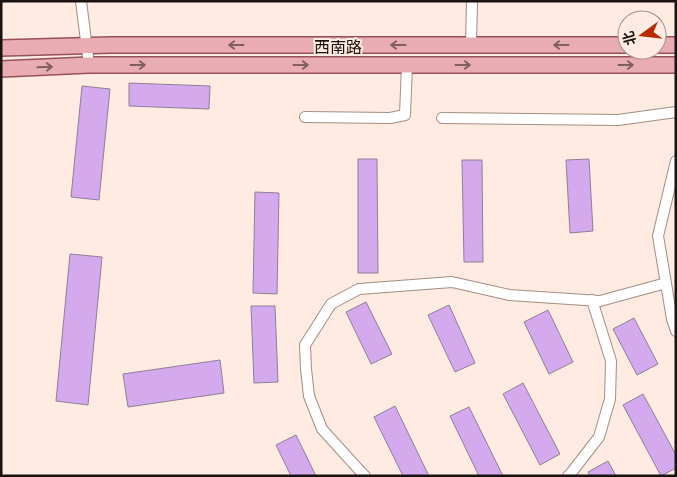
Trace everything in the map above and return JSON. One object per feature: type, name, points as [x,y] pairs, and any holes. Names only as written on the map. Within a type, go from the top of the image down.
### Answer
[{"type":"main road","name":"西南路","points":[[1,48],[87,45],[617,45]]},
{"type":"main road","name":"西南路","points":[[1,69],[89,65],[676,65]]},
{"type":"street","points":[[81,1],[89,65]]},
{"type":"street","points":[[472,1],[472,45]]},
{"type":"street","points":[[305,117],[390,118],[405,115],[407,65]]},
{"type":"street","points":[[442,118],[618,120],[676,112]]},
{"type":"street","points":[[676,161],[658,236],[672,319],[676,331]]},
{"type":"street","points":[[365,476],[322,429],[309,396],[305,344],[331,304],[359,289],[452,282],[509,295],[600,301],[666,283]]},
{"type":"street","points":[[568,476],[599,437],[610,399],[611,361],[592,300]]},
{"type":"building","points":[[129,83],[210,86],[209,109],[129,106]]},
{"type":"building","points":[[82,86],[110,89],[99,200],[71,197]]},
{"type":"building","points":[[358,159],[377,159],[378,273],[358,273]]},
{"type":"building","points":[[589,159],[593,231],[570,233],[566,160]]},
{"type":"building","points":[[462,160],[482,160],[483,262],[464,262]]},
{"type":"building","points":[[255,192],[279,193],[277,294],[253,293]]},
{"type":"building","points":[[70,254],[102,257],[88,405],[56,401]]},
{"type":"building","points":[[366,302],[392,354],[371,364],[346,312]]},
{"type":"building","points":[[449,305],[475,363],[455,372],[428,315]]},
{"type":"building","points":[[251,306],[275,306],[278,382],[254,383]]},
{"type":"building","points":[[548,310],[573,362],[549,374],[524,322]]},
{"type":"building","points":[[634,318],[658,364],[637,375],[613,329]]},
{"type":"building","points":[[220,360],[224,393],[128,407],[123,374]]},
{"type":"building","points":[[523,383],[560,454],[540,465],[503,394]]},
{"type":"building","points":[[643,394],[676,455],[676,468],[661,476],[623,405]]},
{"type":"building","points":[[395,406],[429,476],[403,476],[374,417]]},
{"type":"building","points":[[469,407],[503,476],[479,476],[450,416]]},
{"type":"building","points":[[296,435],[316,476],[291,476],[276,445]]},
{"type":"building","points":[[608,461],[616,476],[590,476],[588,472]]}]
